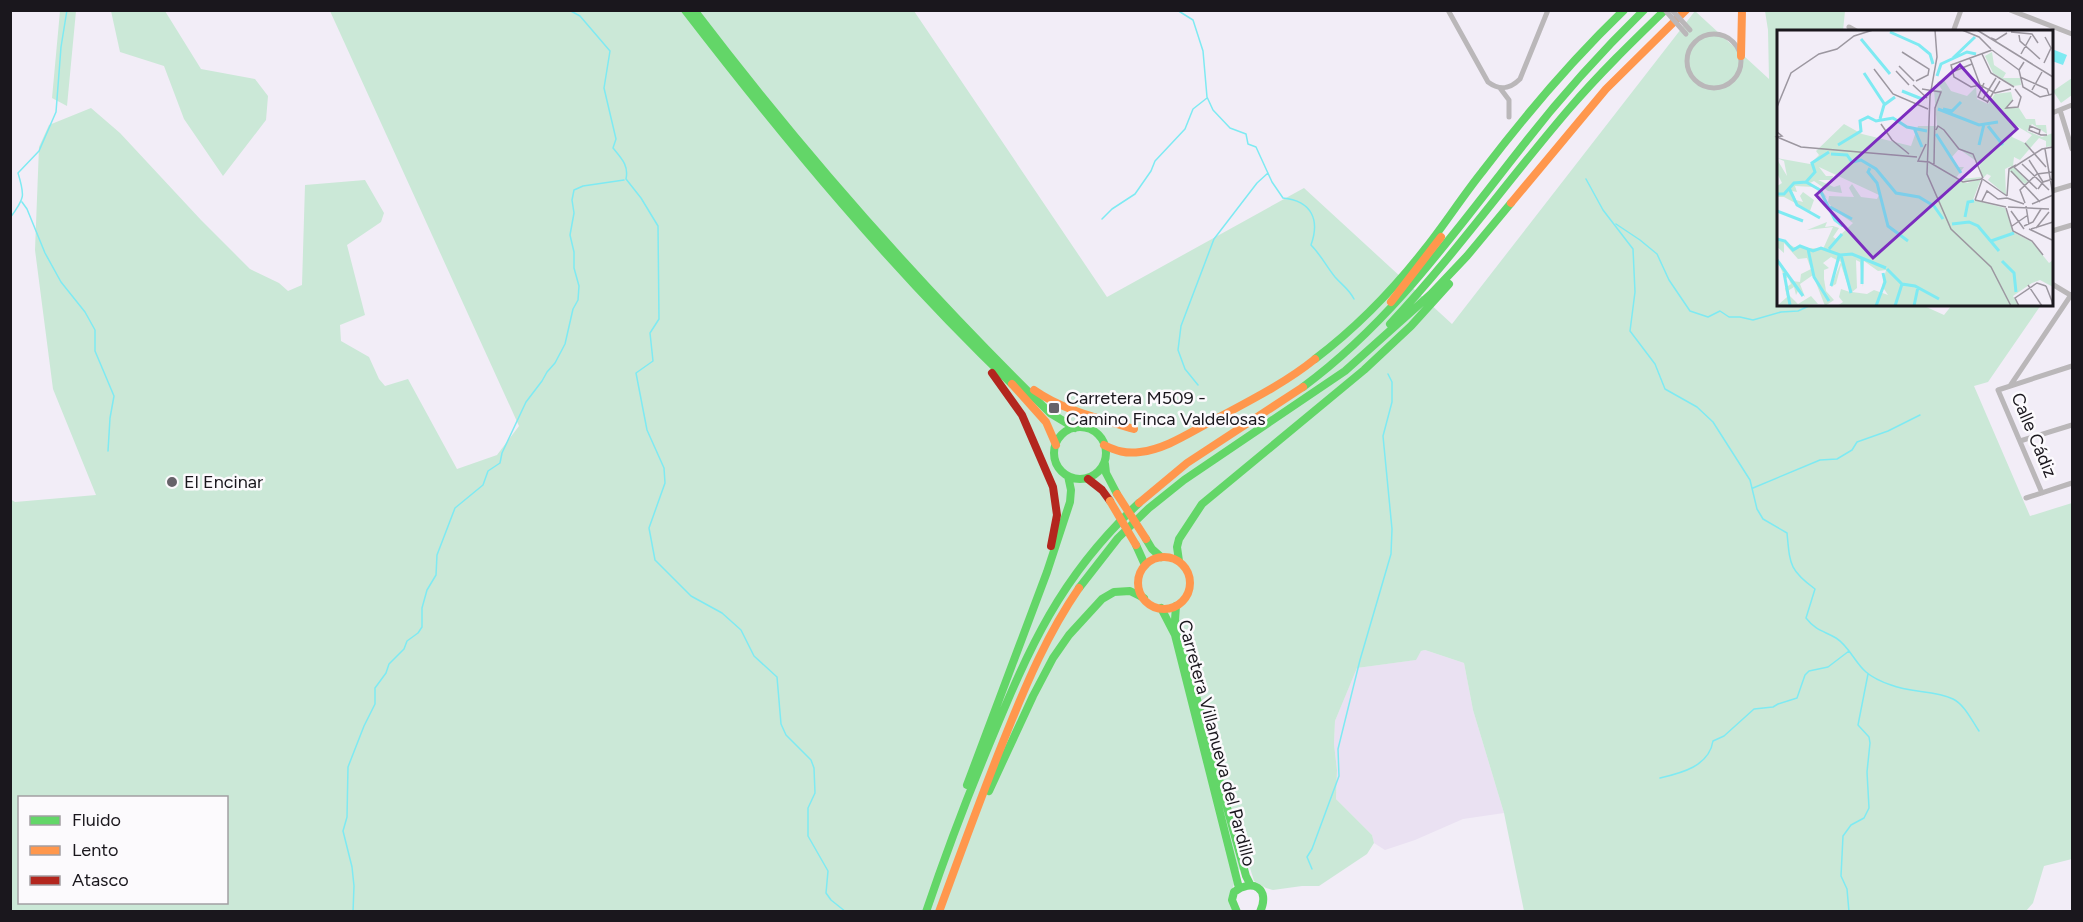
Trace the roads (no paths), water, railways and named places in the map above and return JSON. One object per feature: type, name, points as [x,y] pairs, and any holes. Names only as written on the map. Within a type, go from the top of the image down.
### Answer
[{"type":"main road","points":[[685,10],[757,104],[905,279],[996,376],[1022,415],[1053,487],[1056,501],[1057,515],[1047,572]]},
{"type":"main road","points":[[694,10],[751,87],[919,278],[1050,413],[1075,428]]},
{"type":"main road","points":[[1104,445],[1114,452],[1123,453],[1145,451],[1166,445],[1297,373],[1360,320],[1406,272],[1576,58],[1624,10]]},
{"type":"main road","points":[[926,909],[981,765],[1030,649],[1055,602],[1080,565],[1110,530],[1176,471],[1270,409],[1374,328],[1419,282],[1577,78],[1644,10]]},
{"type":"main road","points":[[1314,391],[1386,327],[1425,288],[1557,123],[1627,46],[1665,10]]},
{"type":"main road","points":[[939,912],[988,778],[1044,645],[1065,608],[1118,538],[1175,487],[1345,371],[1431,294],[1467,256],[1606,89],[1686,10]]},
{"type":"main road","points":[[1741,56],[1742,10]]},
{"type":"main road","points":[[1346,351],[1396,297],[1427,257],[1496,156]]},
{"type":"main road","points":[[943,901],[957,875],[992,785],[1033,696],[1053,658],[1082,620],[1108,595],[1124,590],[1161,608],[1176,606],[1186,597],[1190,583],[1189,575],[1179,561],[1177,547],[1179,539],[1202,504],[1327,401],[1411,326],[1470,258],[1505,210]]},
{"type":"main road","points":[[874,240],[1040,414],[1050,428],[1056,445]]},
{"type":"main road","points":[[987,350],[1050,403],[1134,429]]},
{"type":"main road","points":[[1105,464],[1100,471],[1088,479],[1074,479],[1057,466],[1056,445],[1066,431],[1075,428],[1087,428],[1103,440],[1106,473],[1152,549],[1161,557]]},
{"type":"main road","points":[[926,909],[947,840],[1047,572],[1070,502],[1071,490],[1068,476]]},
{"type":"main road","points":[[1088,479],[1102,490],[1110,501],[1137,545],[1145,565]]},
{"type":"main road","points":[[1144,598],[1138,585],[1145,565],[1161,557],[1179,561]]},
{"type":"main road","name":"Carretera Villanueva del Pardillo","points":[[1176,606],[1175,620],[1246,876],[1250,885],[1262,891],[1264,898],[1260,912]]},
{"type":"main road","name":"Carretera Villanueva del Pardillo","points":[[1161,608],[1175,635],[1224,824],[1239,888],[1233,898],[1233,905],[1237,912]]},
{"type":"main road","points":[[1239,888],[1250,885]]},
{"type":"street","points":[[1448,10],[1488,82],[1500,88],[1509,100],[1509,117]]},
{"type":"street","points":[[1500,88],[1514,85],[1520,79],[1548,10]]},
{"type":"street","points":[[1665,10],[1688,32],[1701,36],[1718,33],[1733,41],[1741,56],[1741,64],[1736,78],[1723,87],[1708,87],[1694,80],[1687,66],[1688,50],[1701,36]]},
{"type":"street","points":[[1672,10],[1693,43]]},
{"type":"street","points":[[1954,30],[1961,10]]},
{"type":"street","points":[[2010,10],[2073,34]]},
{"type":"street","points":[[1849,27],[1854,30]]},
{"type":"street","points":[[2053,112],[2073,105]]},
{"type":"street","points":[[2060,110],[2073,149]]},
{"type":"street","points":[[2053,191],[2073,185]]},
{"type":"street","points":[[2053,231],[2073,225]]},
{"type":"street","points":[[2010,386],[2072,296],[2053,285]]},
{"type":"street","points":[[2010,386],[2073,366]]},
{"type":"street","name":"Calle Cádiz","points":[[2010,386],[1998,390],[2042,493]]},
{"type":"street","points":[[2020,441],[2073,425]]},
{"type":"street","points":[[2026,498],[2073,483]]},
{"type":"water","points":[[2053,49],[2067,55],[2063,65],[2053,61]]},
{"type":"waterway","points":[[10,218],[19,206],[22,197],[18,173],[39,151],[56,112],[61,47],[67,10]]},
{"type":"waterway","points":[[569,10],[580,16],[610,51],[604,88],[616,139],[613,148],[625,166],[626,179],[658,226],[659,319],[650,333],[653,361],[636,373],[647,430],[664,468],[665,483],[649,528],[655,560],[691,596],[722,613],[741,630],[754,656],[777,677],[781,724],[786,735],[811,760],[814,768],[815,793],[808,808],[808,836],[828,871],[826,893],[846,912]]},
{"type":"waterway","points":[[1177,10],[1193,20],[1203,51],[1207,97],[1213,110],[1230,128],[1246,134],[1248,144],[1256,147],[1272,182],[1283,198],[1301,203],[1311,213],[1314,220],[1314,236],[1311,245],[1354,299]]},
{"type":"waterway","points":[[1102,219],[1112,209],[1135,194],[1155,161],[1185,129],[1193,109],[1207,98]]},
{"type":"waterway","points":[[1198,385],[1185,369],[1178,350],[1181,326],[1214,239],[1257,183],[1268,173]]},
{"type":"waterway","points":[[1586,179],[1603,210],[1633,249],[1635,292],[1630,331],[1655,364],[1665,389],[1697,407],[1713,422],[1750,480],[1757,509],[1763,519],[1787,533],[1792,565],[1800,577],[1815,589],[1806,618],[1817,628],[1841,641],[1862,668],[1881,681],[1898,688],[1938,694],[1953,699],[1965,709],[1979,731]]},
{"type":"waterway","points":[[353,912],[352,867],[343,831],[347,817],[348,767],[375,704],[375,688],[386,673],[389,664],[404,649],[407,641],[422,627],[422,608],[427,590],[436,575],[437,555],[455,508],[483,485],[488,471],[500,463],[502,453],[526,402],[555,363],[565,344],[573,309],[578,300],[579,286],[570,235],[574,213],[572,200],[574,190],[583,186],[624,180]]},
{"type":"waterway","points":[[22,202],[61,282],[85,312],[95,330],[95,351],[114,396],[108,451]]},
{"type":"waterway","points":[[1616,224],[1657,254],[1669,280],[1690,311],[1708,317],[1720,311],[1729,317],[1753,320],[1781,312],[1798,311],[1809,306]]},
{"type":"waterway","points":[[1312,869],[1307,857],[1339,776],[1338,749],[1360,660],[1391,554],[1392,529],[1383,436],[1392,402],[1392,382],[1388,374]]},
{"type":"waterway","points":[[1753,488],[1820,460],[1837,459],[1852,450],[1857,442],[1888,431],[1920,415]]},
{"type":"waterway","points":[[1660,778],[1685,771],[1700,762],[1706,757],[1713,741],[1724,736],[1754,709],[1773,707],[1797,698],[1805,675],[1809,671],[1828,667],[1849,651]]},
{"type":"waterway","points":[[1849,912],[1847,889],[1841,876],[1843,836],[1851,825],[1864,818],[1869,808],[1867,772],[1870,743],[1869,737],[1858,725],[1868,674]]},
{"type":"place","name":"Carretera M509 - Camino Finca Valdelosas","points":[[1054,408]]},
{"type":"place","name":"El Encinar","points":[[172,482]]}]
